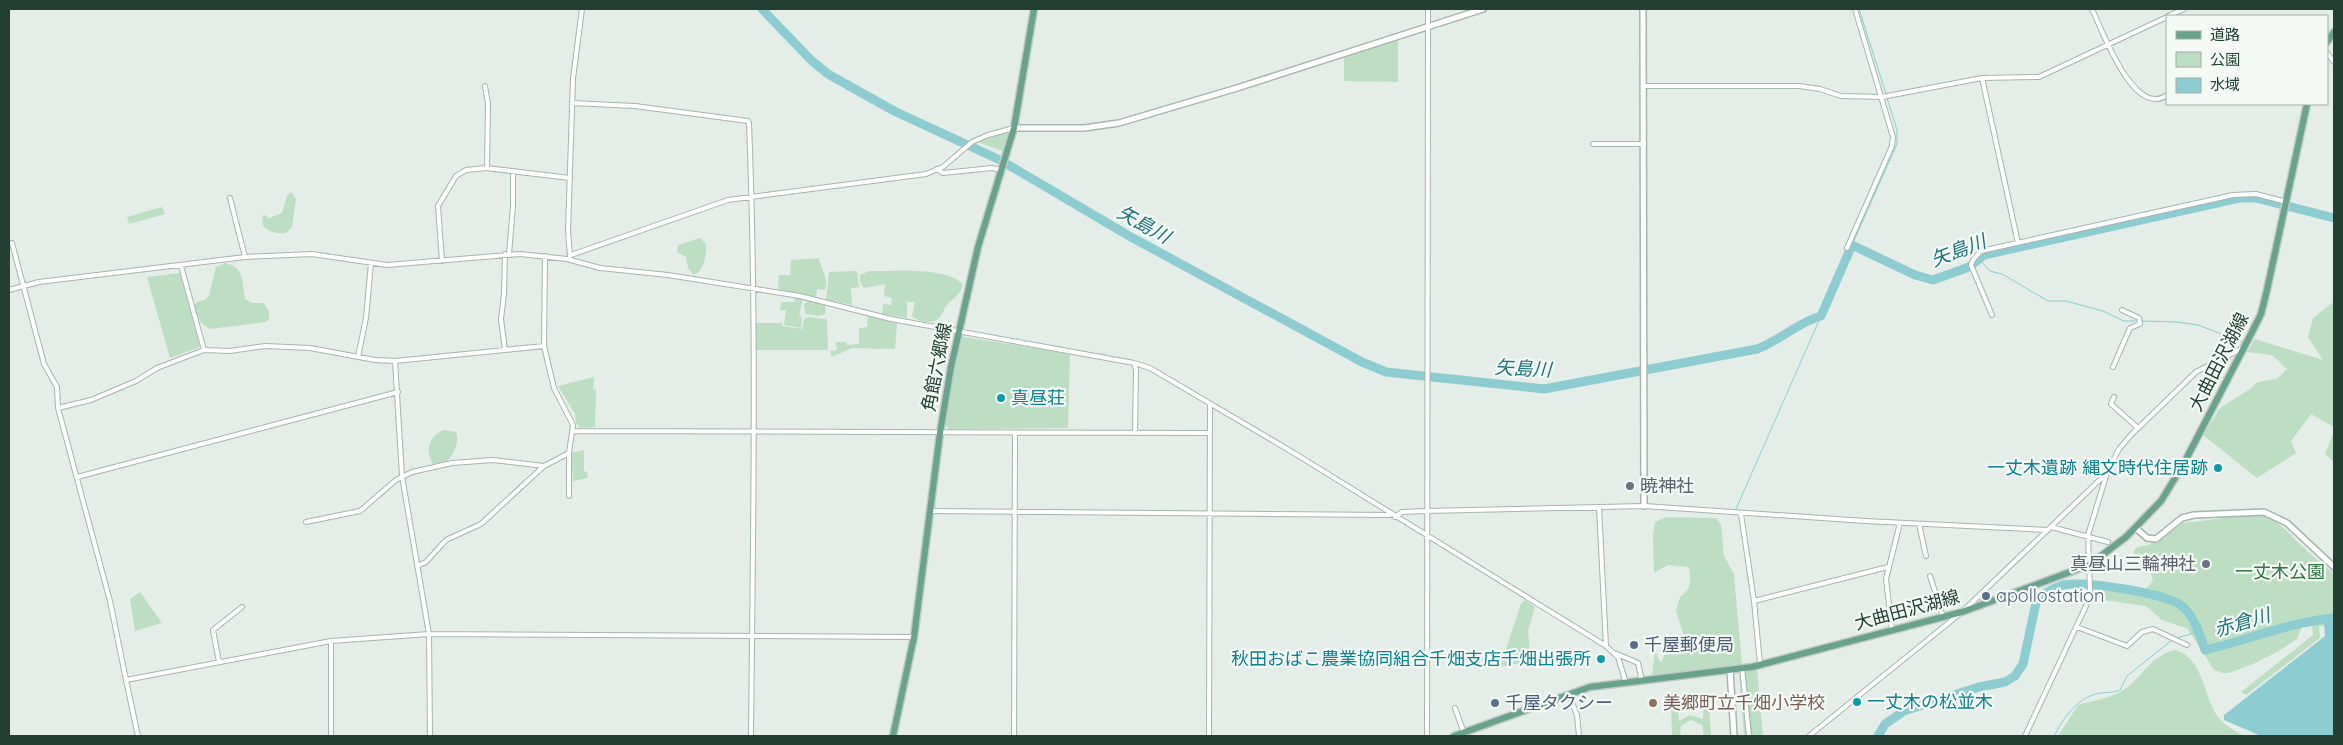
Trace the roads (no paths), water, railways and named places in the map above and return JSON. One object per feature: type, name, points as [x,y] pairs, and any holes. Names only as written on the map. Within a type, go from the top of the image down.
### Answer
[{"type":"main road","name":"角館六郷線","points":[[894,736],[914,637],[940,433],[958,332],[978,247],[1014,128],[1034,9]]},
{"type":"main road","name":"大曲田沢湖線","points":[[1454,736],[1590,687],[1742,668],[1962,612],[2089,565],[2136,528],[2172,486],[2260,314],[2286,205],[2307,105]]},
{"type":"street","points":[[570,257],[568,231],[572,102],[575,54],[582,9]]},
{"type":"street","points":[[1426,736],[1428,9]]},
{"type":"street","points":[[570,257],[728,200],[908,178],[936,169],[972,142],[988,134],[1014,128],[1084,128],[1119,123],[1237,88],[1483,9]]},
{"type":"street","points":[[1643,9],[1642,365],[1644,506]]},
{"type":"street","points":[[1847,248],[1892,146],[1892,130],[1855,9]]},
{"type":"street","points":[[2092,9],[2125,76],[2135,87],[2152,100],[2158,100],[2166,96]]},
{"type":"street","points":[[2171,15],[2184,9]]},
{"type":"street","points":[[1644,86],[1799,86],[1820,89],[1841,96],[1882,97],[1982,78],[2038,77],[2166,17]]},
{"type":"street","points":[[1982,78],[2018,243]]},
{"type":"street","points":[[485,86],[488,104],[487,168]]},
{"type":"street","points":[[572,102],[635,106],[748,121],[752,196],[751,736]]},
{"type":"street","points":[[1593,144],[1644,144]]},
{"type":"street","points":[[442,261],[438,206],[456,176],[466,170],[487,168],[570,178]]},
{"type":"street","points":[[936,169],[943,173],[992,168],[1002,169]]},
{"type":"street","points":[[505,350],[501,319],[513,206],[513,172]]},
{"type":"street","points":[[1992,315],[1972,267],[1981,251],[2232,195],[2256,194],[2286,205]]},
{"type":"street","points":[[230,198],[246,257]]},
{"type":"street","points":[[12,243],[44,364],[57,387],[58,408],[110,601],[138,736]]},
{"type":"street","points":[[9,290],[39,282],[246,257],[312,254],[395,265],[507,254],[570,257],[600,268],[668,275],[800,296],[891,319],[1134,363],[1150,368],[1294,453],[1426,537],[1606,646],[1618,657],[1626,682]]},
{"type":"street","points":[[544,256],[544,346],[554,388],[571,418],[573,431],[569,453],[568,496]]},
{"type":"street","points":[[358,357],[366,318],[371,263]]},
{"type":"street","points":[[181,266],[204,350]]},
{"type":"street","points":[[2113,367],[2130,328],[2140,321],[2122,310]]},
{"type":"street","points":[[58,408],[91,400],[136,381],[157,368],[204,350],[230,352],[265,346],[310,348],[358,357],[395,361],[544,346]]},
{"type":"street","points":[[2025,736],[2086,606],[2090,592],[2088,535],[2107,473],[2119,450],[2138,428],[2196,372],[2243,348]]},
{"type":"street","points":[[395,361],[402,476],[429,634],[430,736]]},
{"type":"street","points":[[1134,363],[1136,370],[1135,433]]},
{"type":"street","points":[[77,477],[398,392]]},
{"type":"street","points":[[2114,397],[2111,404],[2138,428]]},
{"type":"street","points":[[1209,736],[1210,404]]},
{"type":"street","points":[[573,431],[1209,433]]},
{"type":"street","points":[[1014,736],[1015,433]]},
{"type":"street","points":[[417,566],[426,562],[446,540],[481,524],[544,466],[569,453]]},
{"type":"street","points":[[306,522],[360,511],[402,476],[438,466],[460,462],[493,460],[544,466]]},
{"type":"street","points":[[1809,736],[1962,612],[2107,473]]},
{"type":"street","points":[[929,511],[1394,516],[1402,512],[1426,511],[1644,506],[1741,514],[1900,523],[2050,528],[2088,535],[2108,542]]},
{"type":"street","points":[[1599,507],[1606,646]]},
{"type":"street","points":[[2136,528],[2147,538],[2156,539],[2182,518],[2194,515],[2264,512],[2287,523],[2334,567]]},
{"type":"street","points":[[1741,514],[1754,601],[1760,664]]},
{"type":"street","points":[[1892,630],[1886,592],[1888,566],[1900,523]]},
{"type":"street","points":[[1919,524],[1926,556]]},
{"type":"street","points":[[1754,601],[1888,566]]},
{"type":"street","points":[[1930,576],[1943,617]]},
{"type":"street","points":[[219,662],[213,630],[242,607]]},
{"type":"street","points":[[2076,627],[2127,646],[2142,632],[2153,629],[2187,644]]},
{"type":"street","points":[[126,680],[331,641],[429,634],[914,637]]},
{"type":"street","points":[[330,736],[331,641]]},
{"type":"street","points":[[1612,652],[1638,663],[1642,681]]},
{"type":"street","points":[[1742,668],[1749,736]]},
{"type":"street","points":[[1730,669],[1734,736]]},
{"type":"street","points":[[1569,695],[1577,715],[1578,736]]},
{"type":"street","points":[[1455,708],[1464,733]]},
{"type":"water","points":[[2334,622],[2334,736],[2261,736],[2224,720],[2224,715],[2325,636],[2324,623]]},
{"type":"waterway","name":"矢島川","points":[[762,9],[812,61],[828,74],[894,111],[1000,160],[1131,237],[1362,362],[1386,372],[1544,389],[1757,349],[1821,316],[1852,245],[1915,275],[1933,280],[1969,267],[1984,255],[2239,198],[2256,198],[2334,218]]},
{"type":"waterway","points":[[1859,9],[1886,94]]},
{"type":"waterway","points":[[1852,245],[1897,144],[1897,130],[1887,98]]},
{"type":"waterway","points":[[1980,260],[1990,271],[2002,274],[2048,301],[2066,301],[2103,311],[2124,321],[2137,321]]},
{"type":"waterway","points":[[1736,509],[1821,316]]},
{"type":"waterway","points":[[2141,321],[2177,322],[2198,325],[2242,342]]},
{"type":"waterway","name":"赤倉川","points":[[1878,736],[1885,724],[1904,711],[1979,687],[2005,682],[2015,676],[2023,664],[2037,598],[2062,585],[2082,584],[2112,587],[2146,593],[2174,601],[2182,606],[2190,615],[2205,650],[2301,623],[2334,618]]},
{"type":"waterway","points":[[2177,638],[2194,633],[2200,635]]},
{"type":"waterway","points":[[2054,736],[2067,715],[2085,698],[2120,690],[2127,676],[2172,640]]},
{"type":"waterway","points":[[1745,672],[1752,736]]},
{"type":"place","name":"真昼荘","points":[[1001,398]]},
{"type":"place","name":"一丈木遺跡 縄文時代住居跡","points":[[2218,468]]},
{"type":"place","name":"暁神社","points":[[1630,486]]},
{"type":"place","name":"真昼山三輪神社","points":[[2206,564]]},
{"type":"place","name":"apollostation","points":[[1986,596]]},
{"type":"place","name":"千屋郵便局","points":[[1634,645]]},
{"type":"place","name":"秋田おばこ農業協同組合千畑支店千畑出張所","points":[[1601,659]]},
{"type":"place","name":"一丈木の松並木","points":[[1857,702]]},
{"type":"place","name":"千屋タクシー","points":[[1495,703]]},
{"type":"place","name":"美郷町立千畑小学校","points":[[1653,703]]},
{"type":"park label","name":"一丈木公園","points":[[2280,572]]}]
